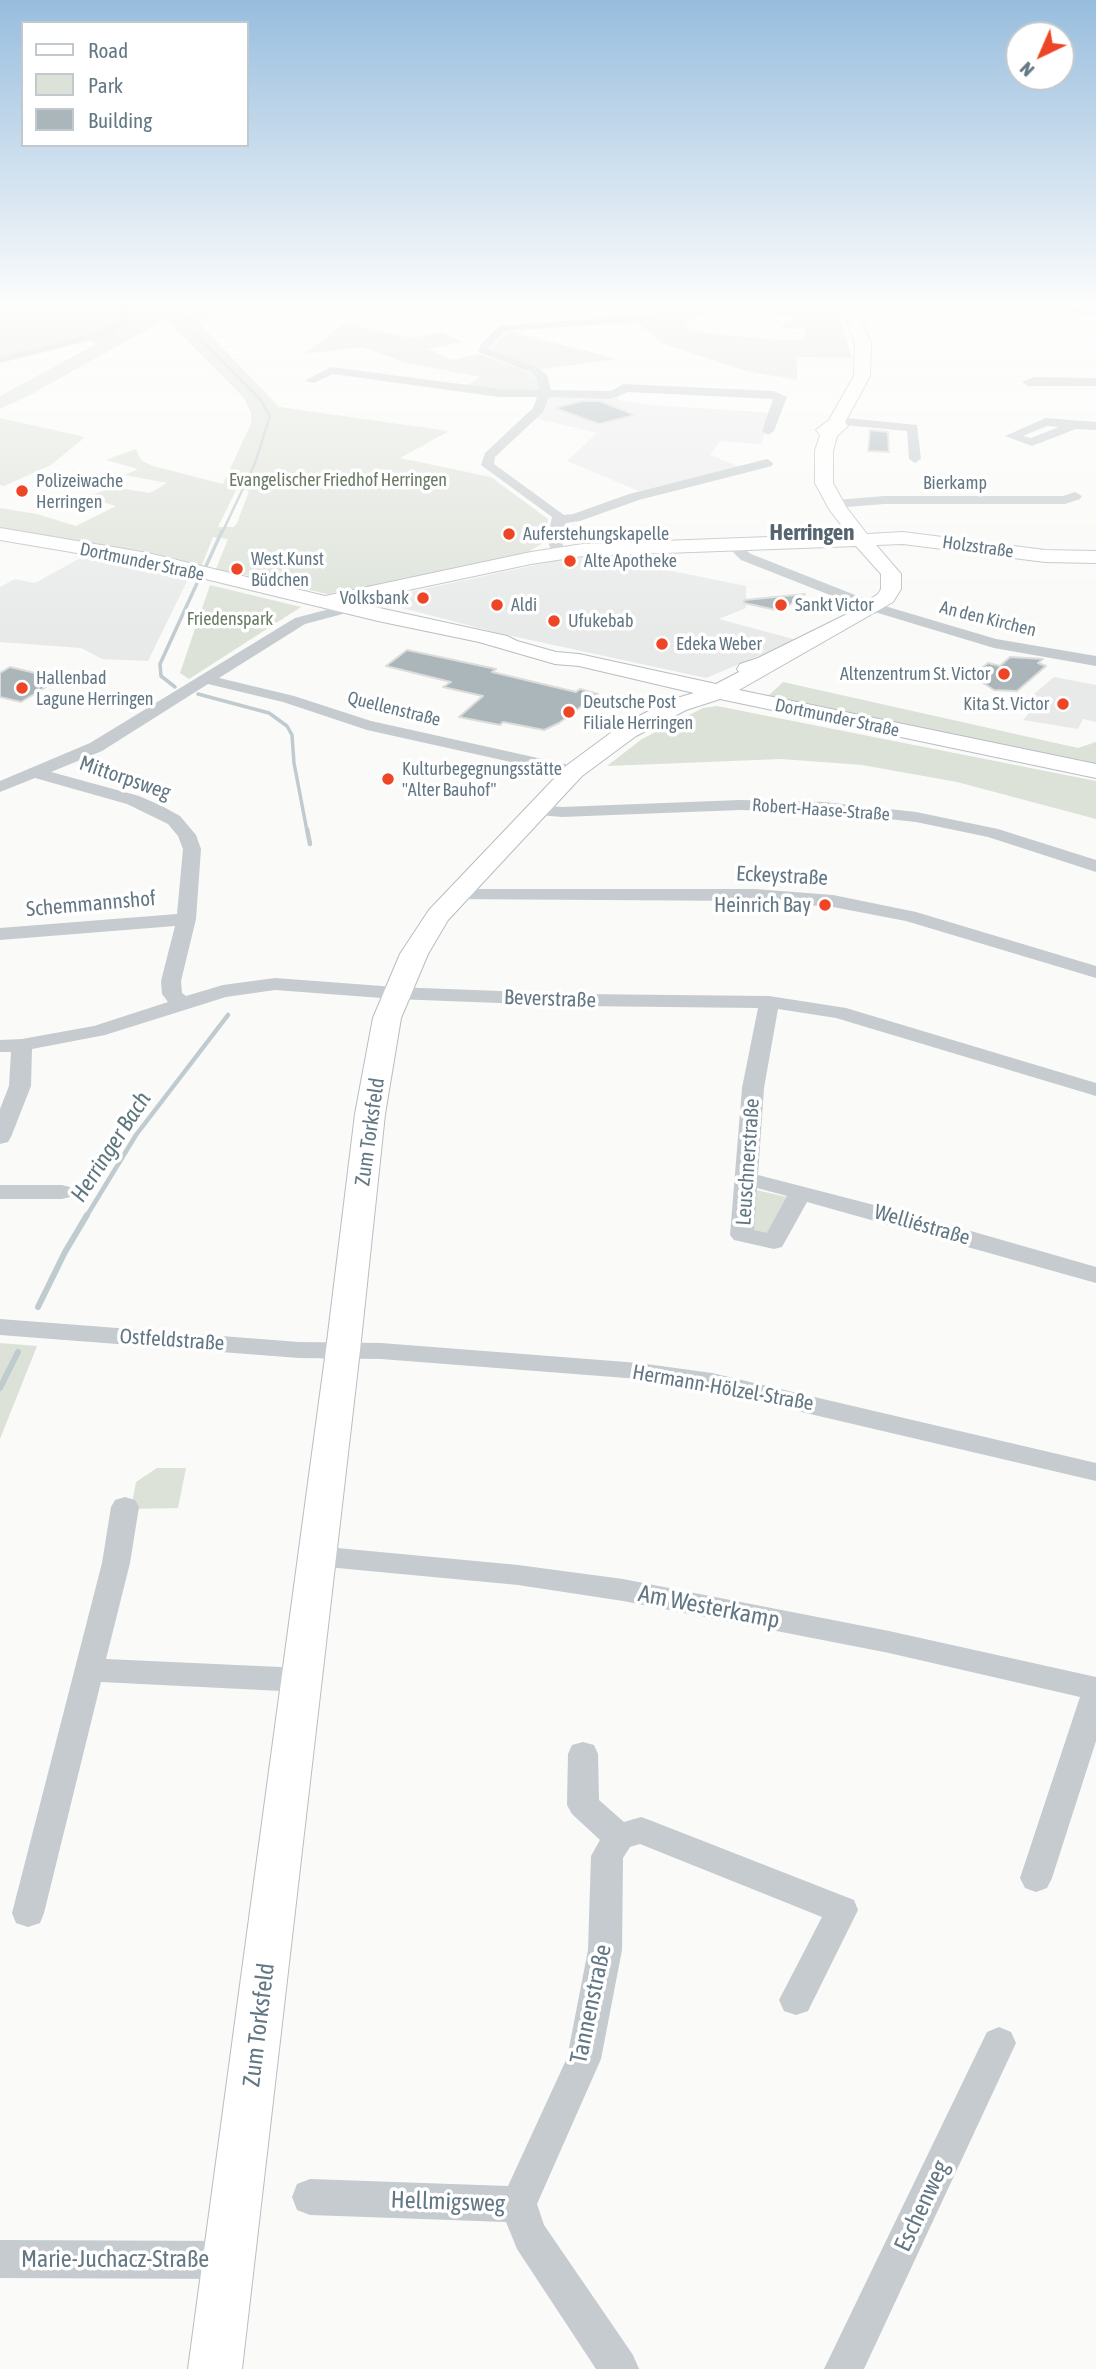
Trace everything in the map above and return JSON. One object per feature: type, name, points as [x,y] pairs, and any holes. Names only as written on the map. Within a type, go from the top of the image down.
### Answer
[{"type":"main road","points":[[842,414],[834,426],[823,469],[824,483],[835,504],[880,563],[883,579],[877,603]]},
{"type":"main road","name":"Dortmunder Straße","points":[[0,534],[148,559],[555,658],[579,660],[1096,771]]},
{"type":"main road","name":"Holzstraße","points":[[388,591],[559,553],[732,544],[860,538],[937,541],[1045,556],[1096,557]]},
{"type":"main road","points":[[325,602],[388,591]]},
{"type":"main road","points":[[349,608],[388,591]]},
{"type":"main road","name":"Zum Torksfeld","points":[[215,2369],[343,1350],[370,1114],[387,1017],[395,993],[419,945],[456,895],[574,771],[628,732],[709,690],[766,667],[766,663],[877,603]]},
{"type":"street","points":[[534,414],[495,450],[487,463],[557,514],[560,519],[554,540],[559,553]]},
{"type":"street","points":[[768,431],[775,414]]},
{"type":"street","points":[[1075,425],[1096,426]]},
{"type":"street","points":[[834,426],[913,428],[915,459]]},
{"type":"street","points":[[560,519],[575,518],[634,497],[767,463]]},
{"type":"street","name":"Bierkamp","points":[[835,504],[884,500],[1065,500],[1075,496]]},
{"type":"street","points":[[732,544],[746,557],[846,596],[877,603]]},
{"type":"street","points":[[300,621],[306,611],[325,602]]},
{"type":"street","name":"An den Kirchen","points":[[877,603],[994,643],[1096,661]]},
{"type":"street","points":[[0,787],[96,747],[300,621],[349,608]]},
{"type":"street","name":"Quellenstraße","points":[[206,679],[288,699],[367,725],[574,771]]},
{"type":"street","name":"Mittorpsweg","points":[[35,773],[133,800],[174,820],[187,835],[192,849],[186,919],[171,981],[172,994],[181,1003]]},
{"type":"street","name":"Robert-Haase-Straße","points":[[539,810],[562,812],[740,805],[824,807],[916,817],[992,833],[1096,866]]},
{"type":"street","name":"Eckeystraße","points":[[456,895],[755,895],[833,901],[909,916],[1096,972]]},
{"type":"street","name":"Schemmannshof","points":[[0,934],[186,919]]},
{"type":"street","name":"Beverstraße","points":[[11,1045],[98,1031],[223,990],[275,984],[395,993],[578,1000],[769,1002],[839,1012],[1096,1090]]},
{"type":"street","name":"Leuschnerstraße","points":[[769,1002],[753,1088],[742,1235],[774,1242],[801,1192]]},
{"type":"street","points":[[0,1137],[20,1086],[11,1045]]},
{"type":"street","name":"Welliéstraße","points":[[747,1179],[1096,1275]]},
{"type":"street","points":[[0,1192],[62,1192]]},
{"type":"street","name":"Ostfeldstraße","points":[[0,1327],[299,1350],[343,1350]]},
{"type":"street","name":"Hermann-Hölzel-Straße","points":[[343,1350],[639,1371],[712,1382],[1096,1472]]},
{"type":"street","points":[[29,1913],[116,1563],[125,1507]]},
{"type":"street","name":"Am Westerkamp","points":[[316,1556],[518,1575],[622,1590],[889,1642],[1096,1689]]},
{"type":"street","points":[[90,1670],[302,1680]]},
{"type":"street","points":[[1036,1878],[1096,1695]]},
{"type":"street","points":[[583,1754],[583,1805],[619,1837],[641,1830],[842,1910],[796,2000]]},
{"type":"street","name":"Tannenstraße","points":[[518,2204],[584,2059],[605,1950],[607,1856],[619,1837]]},
{"type":"street","name":"Eschenweg","points":[[844,2369],[999,2043]]},
{"type":"street","name":"Hellmigsweg","points":[[310,2197],[518,2204],[530,2236],[619,2369]]},
{"type":"street","name":"Marie-Juchacz-Straße","points":[[0,2259],[230,2259]]},
{"type":"shaded area","points":[[537,414],[773,414],[761,444],[720,441],[710,455],[740,467],[639,491],[567,461],[597,433],[534,418]]},
{"type":"shaded area","points":[[625,554],[644,561],[642,565],[746,586],[746,608],[719,619],[797,640],[706,678],[498,633],[391,605],[389,601],[405,593],[577,556]]},
{"type":"shaded area","points":[[84,556],[107,558],[189,577],[148,661],[102,659],[81,648],[0,642],[0,587],[15,579],[35,583]]},
{"type":"shaded area","name":"Kita St. Victor","points":[[1054,677],[1096,685],[1096,722],[1083,719],[1078,729],[1023,720],[1033,708],[1027,700]]},
{"type":"green space","name":"Evangelischer Friedhof Herringen","points":[[251,414],[325,414],[449,431],[400,458],[491,477],[548,519],[545,542],[528,552],[502,561],[327,594],[284,584],[292,579],[269,574],[261,578],[216,569],[228,539],[213,537],[202,565],[143,551],[53,539],[0,527],[0,508],[37,514],[76,526],[116,506],[92,499],[94,494],[113,487],[150,493],[167,483],[125,475],[138,469],[106,460],[136,449],[141,460],[153,466],[223,484],[251,424]],"holes":[[[237,488],[249,491],[234,527],[218,527]]]},
{"type":"green space","points":[[0,418],[85,437],[51,465],[4,486],[0,485]]},
{"type":"green space","name":"Friedenspark","points":[[210,585],[301,607],[189,679],[180,673]]},
{"type":"green space","points":[[783,682],[1078,748],[1096,742],[1096,767],[764,700]]},
{"type":"green space","points":[[717,706],[1096,781],[1096,819],[957,782],[862,765],[781,759],[607,766],[642,739],[703,708]]},
{"type":"green space","points":[[756,1190],[787,1197],[768,1235],[749,1228]]},
{"type":"green space","points":[[0,1343],[37,1346],[0,1439]]},
{"type":"green space","points":[[157,1468],[186,1468],[178,1508],[131,1509],[136,1482]]},
{"type":"building","points":[[570,414],[635,415],[599,424]]},
{"type":"building","points":[[870,430],[888,432],[889,452],[868,451]]},
{"type":"building","points":[[805,594],[781,611],[744,603],[744,600]]},
{"type":"building","points":[[407,650],[496,669],[492,672],[576,692],[580,689],[598,694],[559,723],[544,730],[459,717],[483,696],[443,687],[451,682],[386,666]]},
{"type":"building","name":"Altenzentrum St. Victor","points":[[1010,657],[1043,659],[1038,663],[1046,666],[1017,691],[994,690],[969,678],[988,663],[1000,666]]},
{"type":"building","name":"Hallenbad Lagune Herringen","points":[[10,667],[59,679],[21,702],[0,697],[0,673]]},
{"type":"waterway","name":"Herringer Bach","points":[[222,533],[255,463],[269,414]]},
{"type":"waterway","name":"Herringer Bach","points":[[206,566],[222,531]]},
{"type":"waterway","name":"Herringer Bach","points":[[175,687],[161,676],[160,664],[198,581]]},
{"type":"waterway","name":"Herringer Bach","points":[[198,694],[269,713],[287,726],[292,735],[294,763],[307,831]]},
{"type":"waterway","name":"Herringer Bach","points":[[307,829],[310,844]]},
{"type":"waterway","name":"Herringer Bach","points":[[86,1217],[136,1135],[228,1015]]},
{"type":"waterway","name":"Herringer Bach","points":[[38,1307],[87,1215]]},
{"type":"waterway","name":"Herringer Bach","points":[[0,1388],[18,1352]]},
{"type":"place","name":"Polizeiwache Herringen","points":[[22,491]]},
{"type":"place","name":"Auferstehungskapelle","points":[[509,534]]},
{"type":"place","name":"Alte Apotheke","points":[[570,561]]},
{"type":"place","name":"West.Kunst Büdchen","points":[[237,569]]},
{"type":"place","name":"Volksbank","points":[[423,598]]},
{"type":"place","name":"Aldi","points":[[497,605]]},
{"type":"place","name":"Sankt Victor","points":[[781,605]]},
{"type":"place","name":"Ufukebab","points":[[554,621]]},
{"type":"place","name":"Edeka Weber","points":[[662,644]]},
{"type":"place","name":"Altenzentrum St. Victor","points":[[1004,674]]},
{"type":"place","name":"Hallenbad Lagune Herringen","points":[[22,688]]},
{"type":"place","name":"Kita St. Victor","points":[[1063,704]]},
{"type":"place","name":"Deutsche Post Filiale Herringen","points":[[569,712]]},
{"type":"place","name":"Kulturbegegnungsstätte \"Alter Bauhof\"","points":[[388,779]]},
{"type":"place","name":"Heinrich Bay","points":[[825,905]]},
{"type":"district","name":"Herringen","points":[[812,533]]}]
